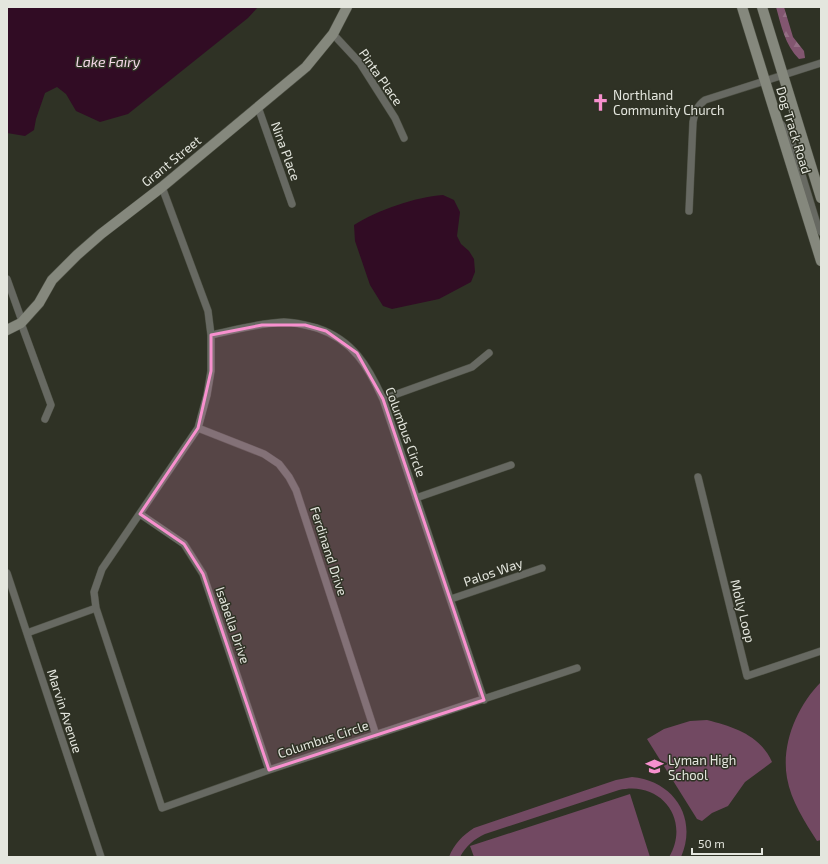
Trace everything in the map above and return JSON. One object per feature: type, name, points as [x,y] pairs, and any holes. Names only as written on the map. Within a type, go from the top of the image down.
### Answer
[{"type":"street","name":"Grant Street","points":[[7,330],[22,322],[39,303],[52,280],[106,229],[162,187],[306,67],[333,34],[347,7]]},
{"type":"street","name":"Dog Track Road","points":[[742,7],[819,249],[821,261]]},
{"type":"street","name":"Dog Track Road","points":[[762,7],[821,198]]},
{"type":"street","name":"Pinta Place","points":[[333,34],[360,63],[395,118],[404,138]]},
{"type":"street","points":[[689,211],[693,122],[697,108],[705,100],[821,63]]},
{"type":"street","name":"Nina Place","points":[[258,107],[292,204]]},
{"type":"street","points":[[776,115],[791,139],[817,224],[821,232]]},
{"type":"street","name":"Columbus Circle","points":[[162,187],[208,311],[211,335],[211,371],[207,395],[198,428],[102,570],[94,592],[96,608],[162,808],[269,770],[484,700],[383,399],[372,376],[357,353],[343,341],[326,331],[305,325],[284,322],[262,324],[211,335]]},
{"type":"street","points":[[7,279],[51,405],[45,419]]},
{"type":"street","points":[[383,399],[472,368],[489,353]]},
{"type":"street","name":"Ferdinand Drive","points":[[198,428],[264,454],[279,464],[289,477],[296,490],[376,735]]},
{"type":"street","points":[[416,498],[511,465]]},
{"type":"street","name":"Molly Loop","points":[[698,476],[747,676],[821,651]]},
{"type":"street","name":"Isabella Drive","points":[[140,514],[184,544],[204,574],[269,770]]},
{"type":"street","name":"Palos Way","points":[[451,599],[542,568]]},
{"type":"street","name":"Marvin Avenue","points":[[7,573],[100,857]]},
{"type":"street","points":[[27,632],[96,608]]},
{"type":"street","points":[[484,700],[577,668]]},
{"type":"highlighted area","points":[[262,325],[305,325],[326,331],[357,353],[383,399],[484,700],[269,770],[203,574],[184,544],[140,514],[198,428],[211,371],[211,335]]},
{"type":"green space","points":[[776,7],[784,7],[793,37],[804,51],[805,58],[799,59],[790,48]]},
{"type":"shaded area","points":[[821,682],[821,840],[817,841],[799,811],[789,787],[787,778],[786,752],[798,714],[812,692]]},
{"type":"shaded area","points":[[707,720],[736,729],[753,739],[761,745],[772,762],[745,782],[728,806],[712,813],[702,821],[697,819],[647,739],[664,729],[690,721]]},
{"type":"shaded area","points":[[632,777],[647,780],[660,786],[679,804],[684,816],[686,829],[685,843],[681,857],[669,857],[675,843],[676,830],[674,817],[668,806],[659,797],[648,791],[634,788],[619,790],[485,834],[471,843],[460,857],[449,857],[459,840],[474,828],[616,780]]},
{"type":"shaded area","points":[[630,794],[650,857],[474,857],[470,846]]},
{"type":"water","name":"Lake Fairy","points":[[7,7],[258,7],[248,18],[128,114],[100,122],[76,111],[66,94],[57,87],[45,93],[36,119],[34,130],[25,136],[7,133]]},
{"type":"water","points":[[443,195],[454,200],[460,212],[457,236],[461,244],[469,251],[474,259],[475,272],[471,282],[439,299],[392,309],[383,306],[370,285],[355,241],[354,225],[385,209],[421,198]]},
{"type":"place","name":"Northland Community Church","points":[[600,102]]},
{"type":"place","name":"Lyman High School","points":[[655,767]]}]
